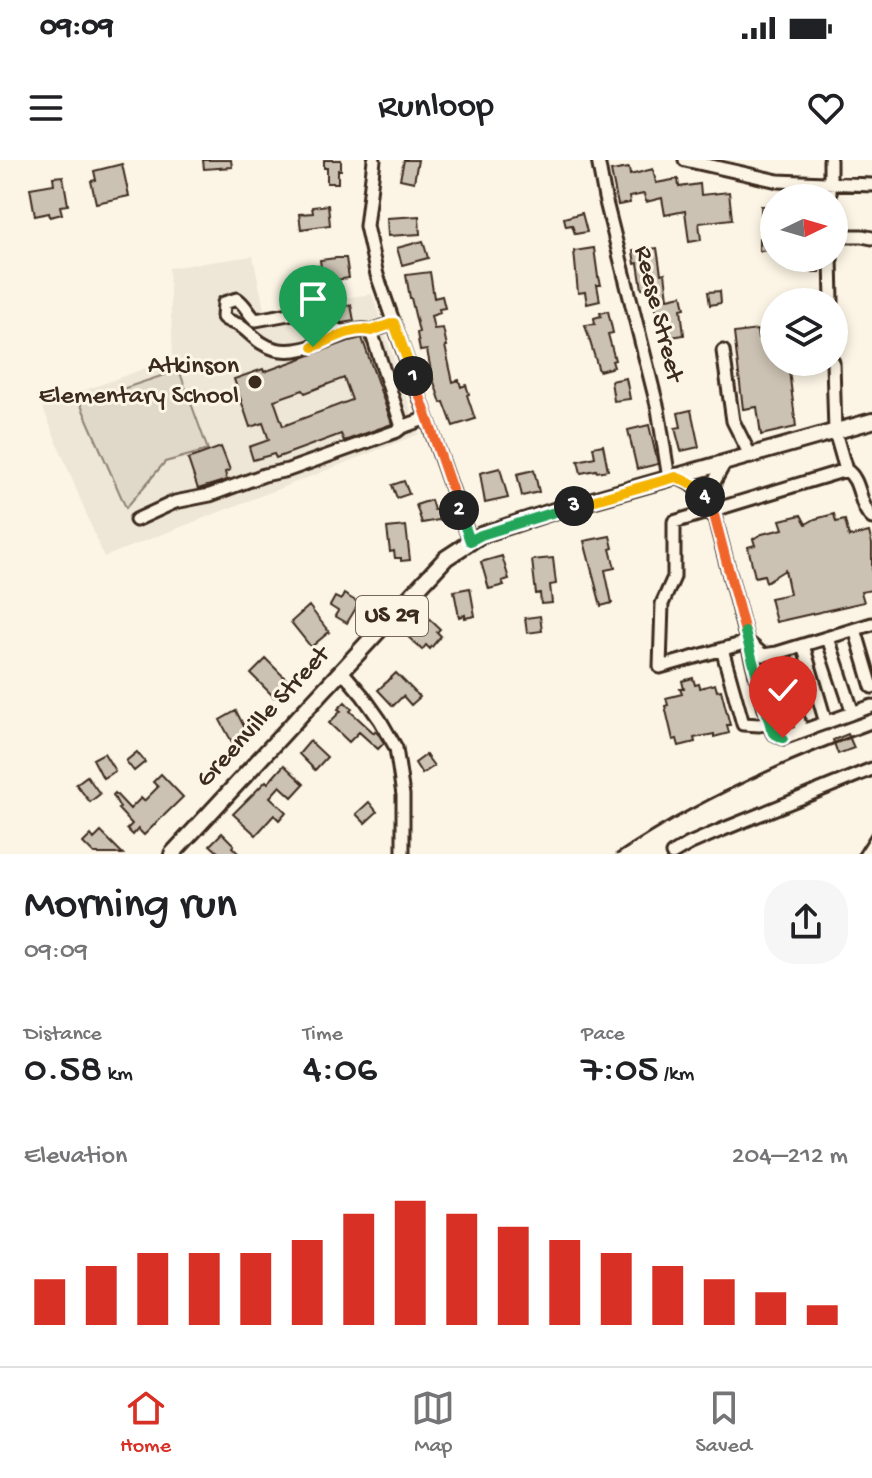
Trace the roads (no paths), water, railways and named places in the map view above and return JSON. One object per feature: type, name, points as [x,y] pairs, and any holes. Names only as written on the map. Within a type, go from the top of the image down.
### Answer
[{"type":"main road","name":"Greenville Street","points":[[172,854],[446,558],[470,541],[557,510],[872,421]]},
{"type":"street","points":[[374,160],[366,226],[377,275],[470,541]]},
{"type":"street","name":"Reese Street","points":[[598,160],[672,478]]},
{"type":"street","points":[[685,160],[778,181],[829,184],[830,160]]},
{"type":"street","points":[[848,184],[872,185]]},
{"type":"street","points":[[848,236],[872,238]]},
{"type":"street","points":[[347,333],[327,325],[321,316],[312,312],[256,320],[237,299],[224,303],[223,317],[275,349],[294,351],[313,347],[347,333],[353,330],[371,331],[394,323]]},
{"type":"street","points":[[371,331],[402,427]]},
{"type":"street","points":[[723,351],[733,421],[751,457]]},
{"type":"street","points":[[833,376],[835,432],[846,470],[853,474],[864,510],[872,518]]},
{"type":"street","points":[[136,520],[175,502],[210,495],[264,475],[288,470],[427,418]]},
{"type":"street","points":[[713,511],[714,482],[724,464]]},
{"type":"street","points":[[748,642],[660,667],[662,604],[674,577],[674,522],[846,470]]},
{"type":"street","points":[[672,478],[695,485],[713,511],[773,733],[783,738],[872,706]]},
{"type":"street","points":[[748,642],[763,655],[777,653],[872,624]]},
{"type":"street","points":[[855,629],[872,687]]},
{"type":"street","points":[[828,638],[853,713]]},
{"type":"street","points":[[803,645],[826,723]]},
{"type":"street","points":[[722,649],[743,724],[769,723]]},
{"type":"street","points":[[777,653],[802,731]]},
{"type":"street","points":[[341,670],[380,720],[396,748],[403,795],[403,854]]},
{"type":"street","points":[[672,854],[719,831],[872,769]]},
{"type":"railway","points":[[617,854],[677,817],[741,784],[872,729]]},
{"type":"railway","points":[[858,854],[872,832]]},
{"type":"place","name":"Atkinson Elementary School","points":[[255,382]]}]
